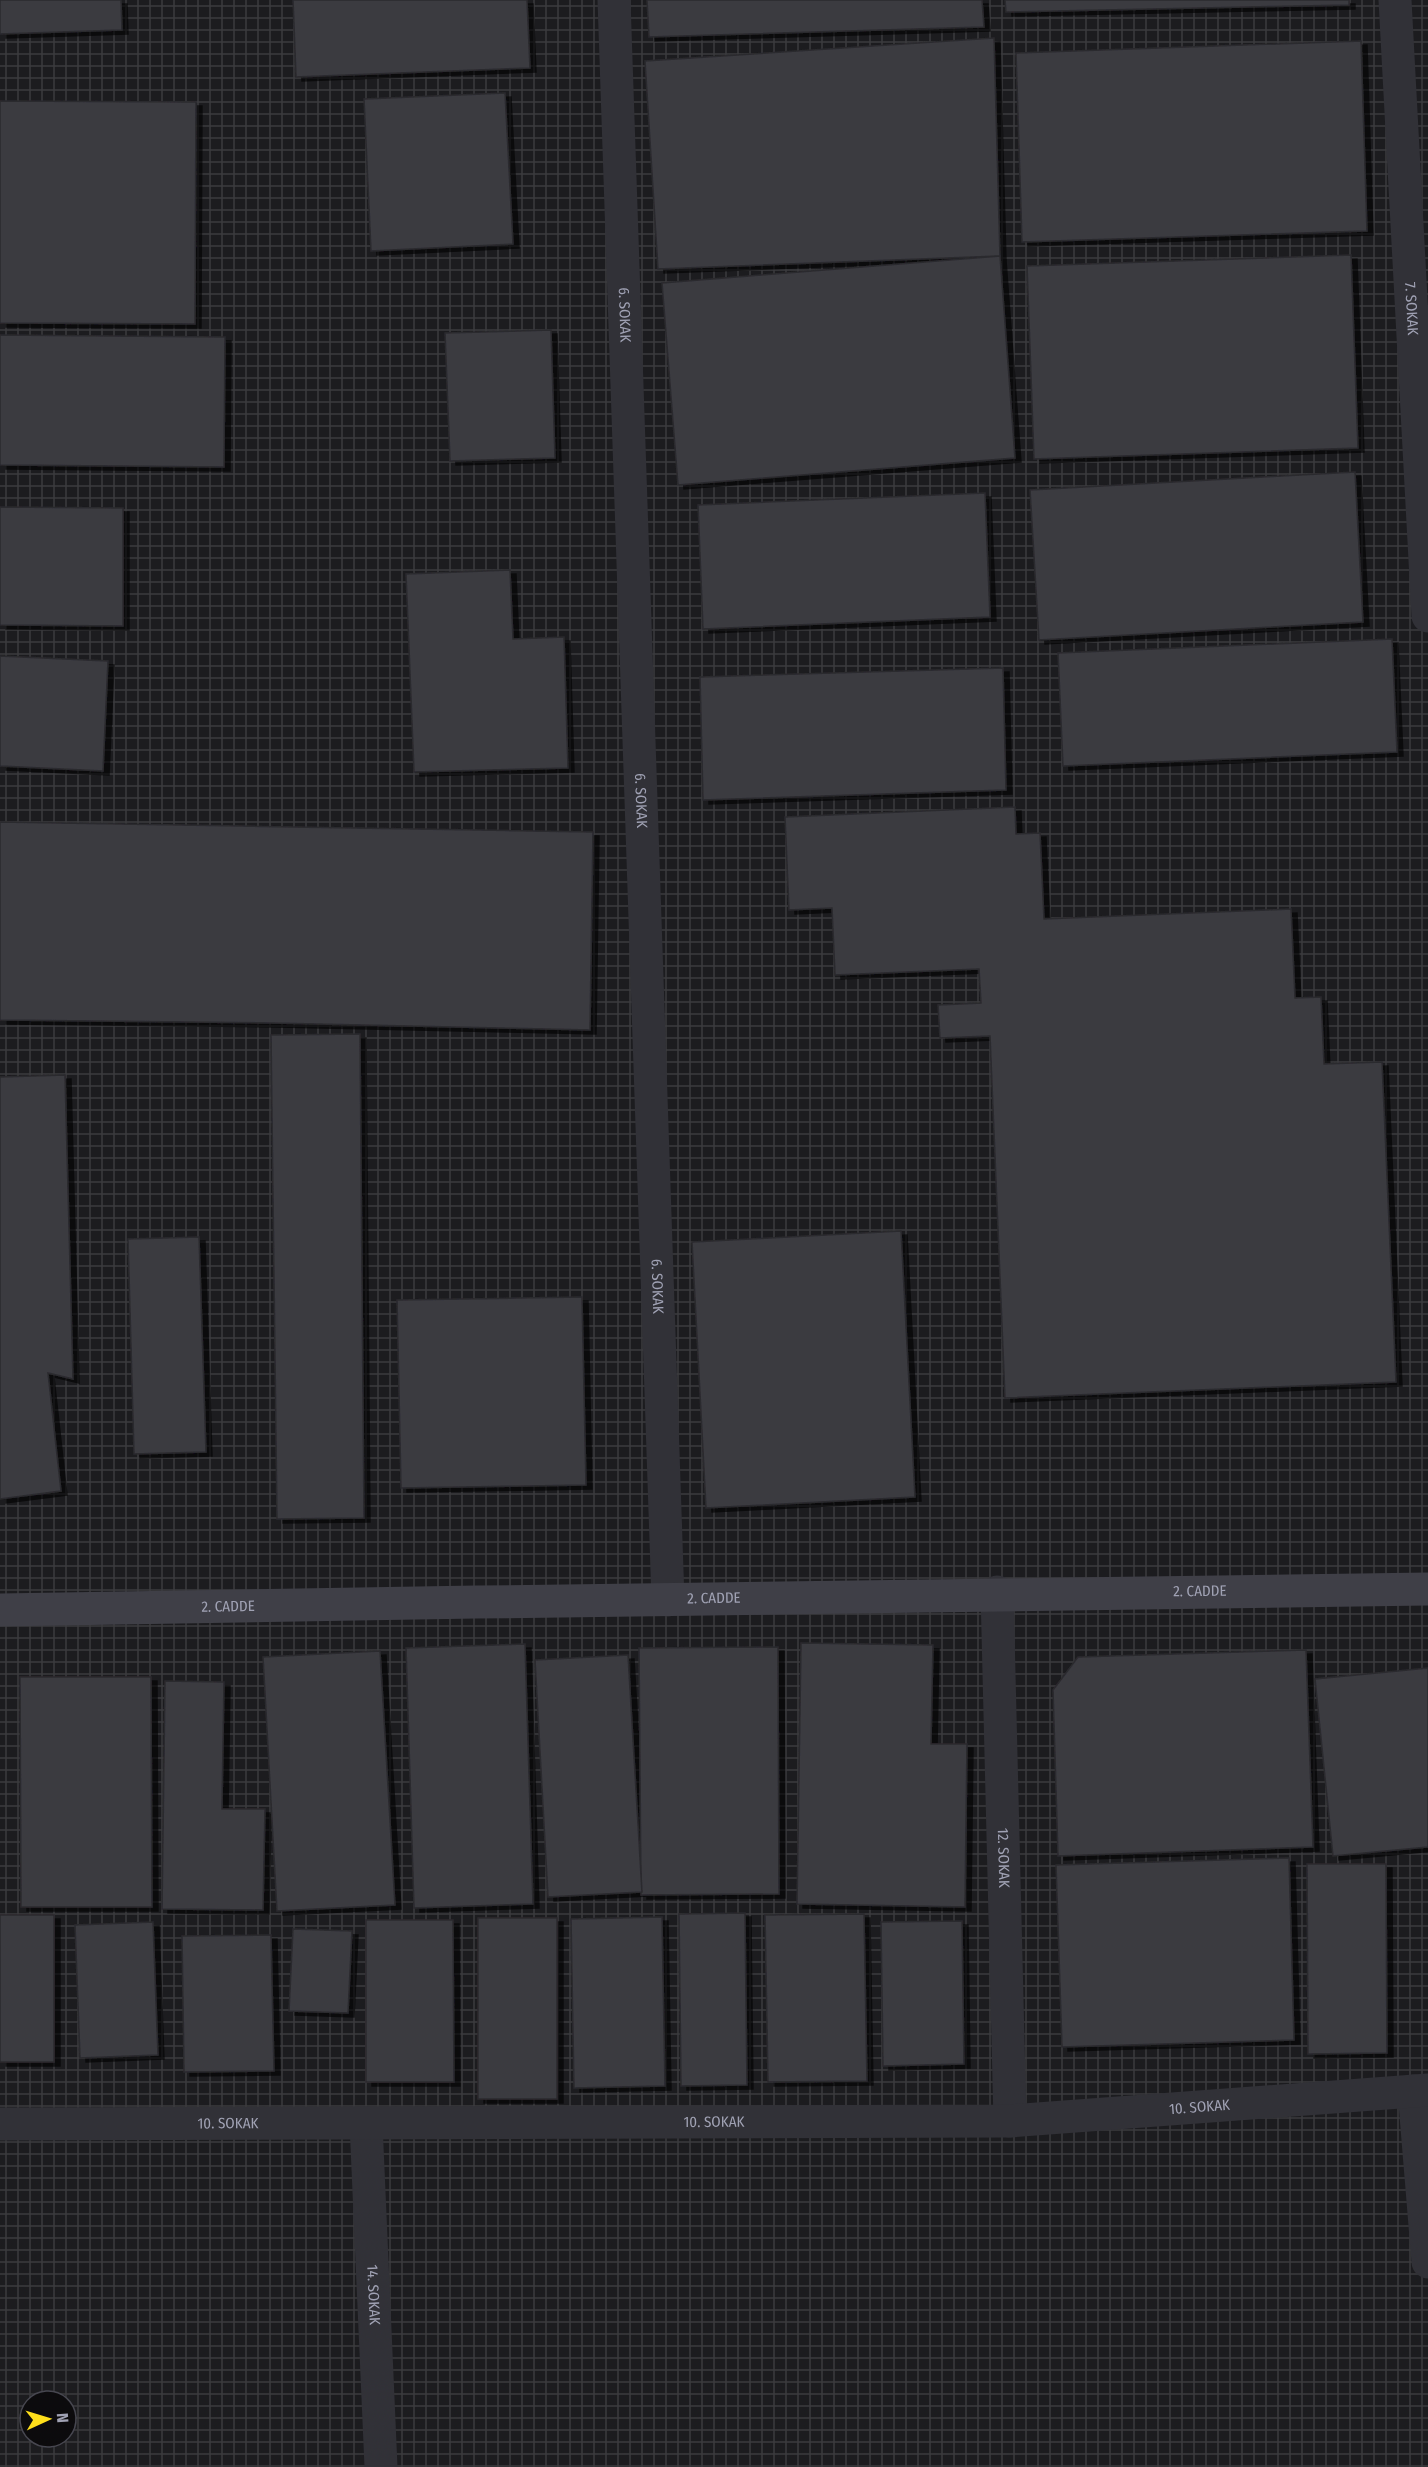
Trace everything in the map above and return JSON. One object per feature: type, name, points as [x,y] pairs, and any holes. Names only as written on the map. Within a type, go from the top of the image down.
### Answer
[{"type":"street","name":"6. SOKAK","points":[[614,0],[668,1600]]},
{"type":"street","name":"7. SOKAK","points":[[1395,0],[1428,616]]},
{"type":"street","name":"2. CADDE","points":[[0,1610],[668,1600],[997,1592],[1428,1589]]},
{"type":"street","name":"12. SOKAK","points":[[997,1592],[1010,2121]]},
{"type":"street","name":"10. SOKAK","points":[[0,2124],[1010,2121],[1421,2090]]},
{"type":"street","points":[[1421,2090],[1428,2262]]},
{"type":"street","name":"14. SOKAK","points":[[366,2123],[381,2467]]},
{"type":"shaded area","points":[[0,0],[1428,0],[1428,2467],[0,2467]]},
{"type":"building","points":[[0,0],[121,0],[122,30],[0,34]]},
{"type":"building","points":[[293,0],[527,0],[530,68],[296,77]]},
{"type":"building","points":[[647,0],[982,0],[984,27],[649,37]]},
{"type":"building","points":[[1005,0],[1349,0],[1349,5],[1006,12]]},
{"type":"building","points":[[994,38],[1000,256],[658,269],[645,61]]},
{"type":"building","points":[[1361,41],[1367,231],[1022,242],[1016,53]]},
{"type":"building","points":[[505,93],[513,244],[371,251],[364,99]]},
{"type":"building","points":[[0,101],[196,102],[195,324],[0,323]]},
{"type":"building","points":[[1351,255],[1358,448],[1034,459],[1027,266]]},
{"type":"building","points":[[1000,256],[1015,458],[678,485],[662,283]]},
{"type":"building","points":[[551,330],[555,458],[450,461],[445,333]]},
{"type":"building","points":[[0,335],[225,337],[224,467],[0,465]]},
{"type":"building","points":[[1355,472],[1363,622],[1039,640],[1030,490]]},
{"type":"building","points":[[985,493],[990,617],[703,629],[698,505]]},
{"type":"building","points":[[0,507],[123,508],[123,626],[0,625]]},
{"type":"building","points":[[510,570],[513,639],[564,637],[568,768],[414,772],[406,574]]},
{"type":"building","points":[[1392,639],[1397,752],[1063,766],[1058,653]]},
{"type":"building","points":[[0,656],[108,661],[103,771],[0,766]]},
{"type":"building","points":[[1003,668],[1006,790],[703,800],[700,677]]},
{"type":"building","points":[[1015,807],[1016,834],[1040,833],[1044,919],[1291,909],[1295,998],[1321,997],[1324,1064],[1382,1062],[1396,1382],[1005,1398],[990,1036],[940,1038],[938,1005],[981,1003],[979,969],[835,975],[832,908],[789,910],[785,817]]},
{"type":"building","points":[[0,822],[593,832],[590,1030],[0,1020]]},
{"type":"building","points":[[360,1034],[364,1518],[277,1519],[271,1035]]},
{"type":"building","points":[[65,1075],[73,1379],[48,1373],[61,1491],[0,1499],[0,1077]]},
{"type":"building","points":[[901,1231],[915,1497],[706,1508],[692,1242]]},
{"type":"building","points":[[199,1237],[206,1452],[134,1454],[128,1239]]},
{"type":"building","points":[[582,1297],[586,1485],[401,1488],[397,1300]]},
{"type":"building","points":[[801,1643],[933,1645],[931,1744],[967,1744],[965,1907],[797,1904]]},
{"type":"building","points":[[525,1644],[533,1904],[414,1908],[406,1648]]},
{"type":"building","points":[[778,1647],[779,1894],[641,1895],[639,1648]]},
{"type":"building","points":[[1306,1650],[1313,1847],[1058,1856],[1053,1690],[1078,1657]]},
{"type":"building","points":[[380,1651],[395,1905],[277,1911],[263,1657]]},
{"type":"building","points":[[628,1655],[642,1892],[548,1897],[535,1660]]},
{"type":"building","points":[[1428,1668],[1428,1847],[1333,1856],[1315,1679]]},
{"type":"building","points":[[20,1677],[151,1677],[152,1907],[21,1907]]},
{"type":"building","points":[[165,1681],[224,1682],[222,1809],[265,1809],[263,1910],[162,1909]]},
{"type":"building","points":[[1289,1858],[1294,2040],[1062,2047],[1056,1865]]},
{"type":"building","points":[[1307,1864],[1386,1864],[1387,2053],[1308,2054]]},
{"type":"building","points":[[745,1913],[747,2085],[681,2086],[679,1914]]},
{"type":"building","points":[[864,1914],[867,2081],[768,2082],[765,1915]]},
{"type":"building","points":[[0,1915],[54,1915],[54,2062],[0,2062]]},
{"type":"building","points":[[662,1917],[665,2086],[574,2088],[571,1919]]},
{"type":"building","points":[[478,1918],[557,1918],[557,2099],[478,2099]]},
{"type":"building","points":[[366,1920],[453,1920],[454,2082],[366,2082]]},
{"type":"building","points":[[962,1921],[964,2064],[883,2066],[881,1922]]},
{"type":"building","points":[[153,1922],[158,2055],[80,2058],[75,1925]]},
{"type":"building","points":[[293,1929],[352,1931],[348,2013],[289,2011]]},
{"type":"building","points":[[271,1935],[274,2071],[184,2072],[182,1936]]}]
